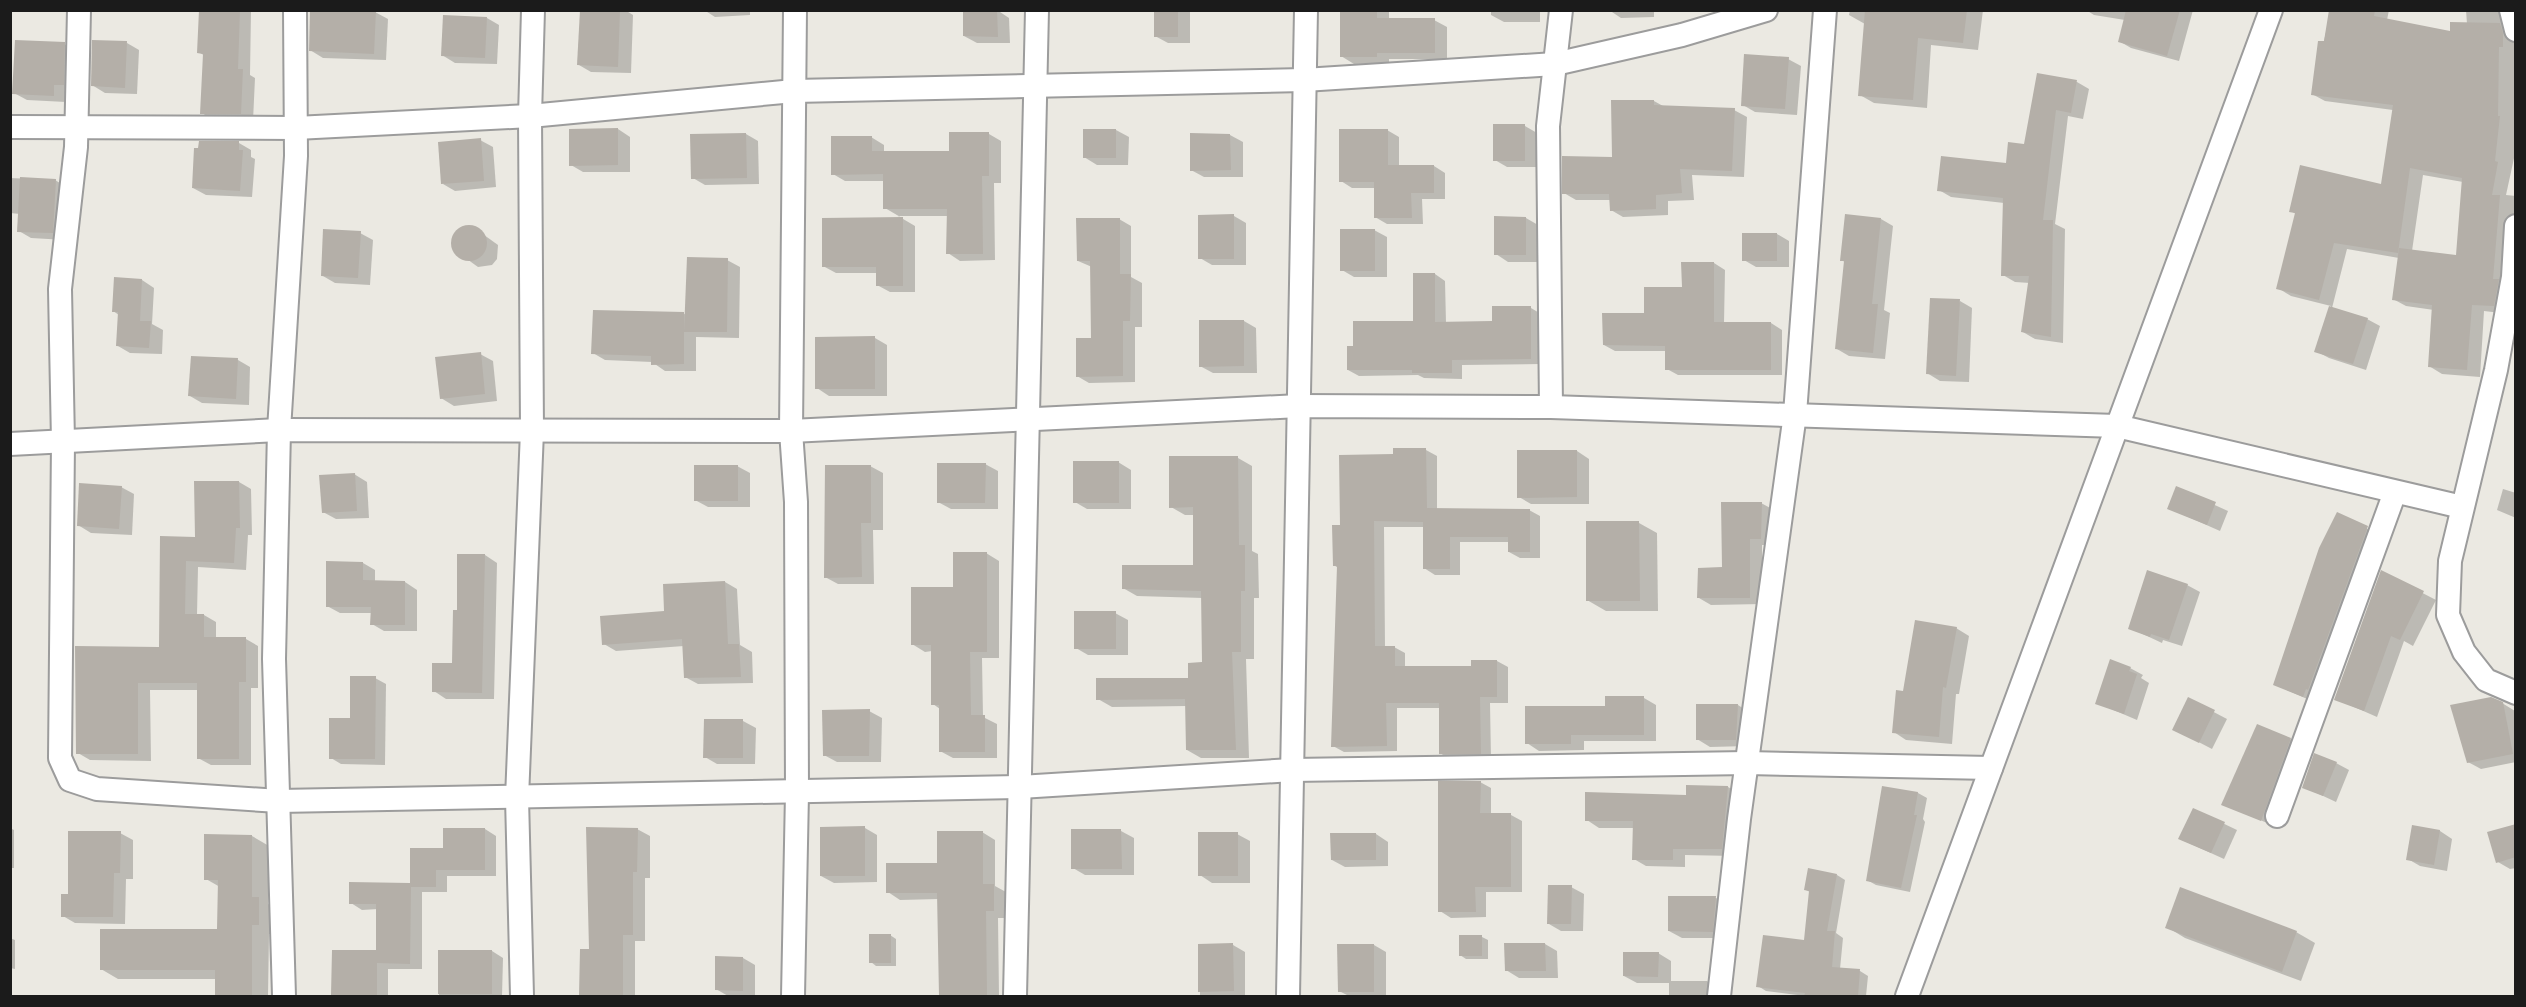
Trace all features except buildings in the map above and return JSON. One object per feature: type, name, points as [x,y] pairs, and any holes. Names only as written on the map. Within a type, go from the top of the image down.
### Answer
[{"type":"street","points":[[79,10],[76,127],[60,289],[63,442],[60,758],[70,780],[98,789],[279,801],[1020,787],[1292,770],[1747,763],[1991,768]]},
{"type":"street","points":[[284,996],[274,659],[279,430],[296,128],[295,10]]},
{"type":"street","points":[[522,996],[517,798],[532,431],[530,116],[533,10]]},
{"type":"street","points":[[793,996],[797,793],[796,502],[791,431],[795,10]]},
{"type":"street","points":[[1015,996],[1037,10]]},
{"type":"street","points":[[1288,996],[1306,10]]},
{"type":"street","points":[[1551,406],[1547,160],[1548,126],[1561,10]]},
{"type":"street","points":[[10,128],[296,128],[530,116],[794,91],[1304,80],[1555,64],[1682,35],[1766,10]]},
{"type":"street","points":[[1719,996],[1747,763],[1796,414],[1825,10]]},
{"type":"street","points":[[1907,996],[2271,10]]},
{"type":"street","points":[[2511,10],[2516,30]]},
{"type":"street","points":[[2516,226],[2513,277],[2496,370],[2450,561],[2448,615],[2464,652],[2486,680],[2516,693]]},
{"type":"street","points":[[10,444],[279,430],[791,431],[1299,406],[1551,406],[2117,426],[2462,507]]},
{"type":"street","points":[[2277,816],[2394,492]]}]
